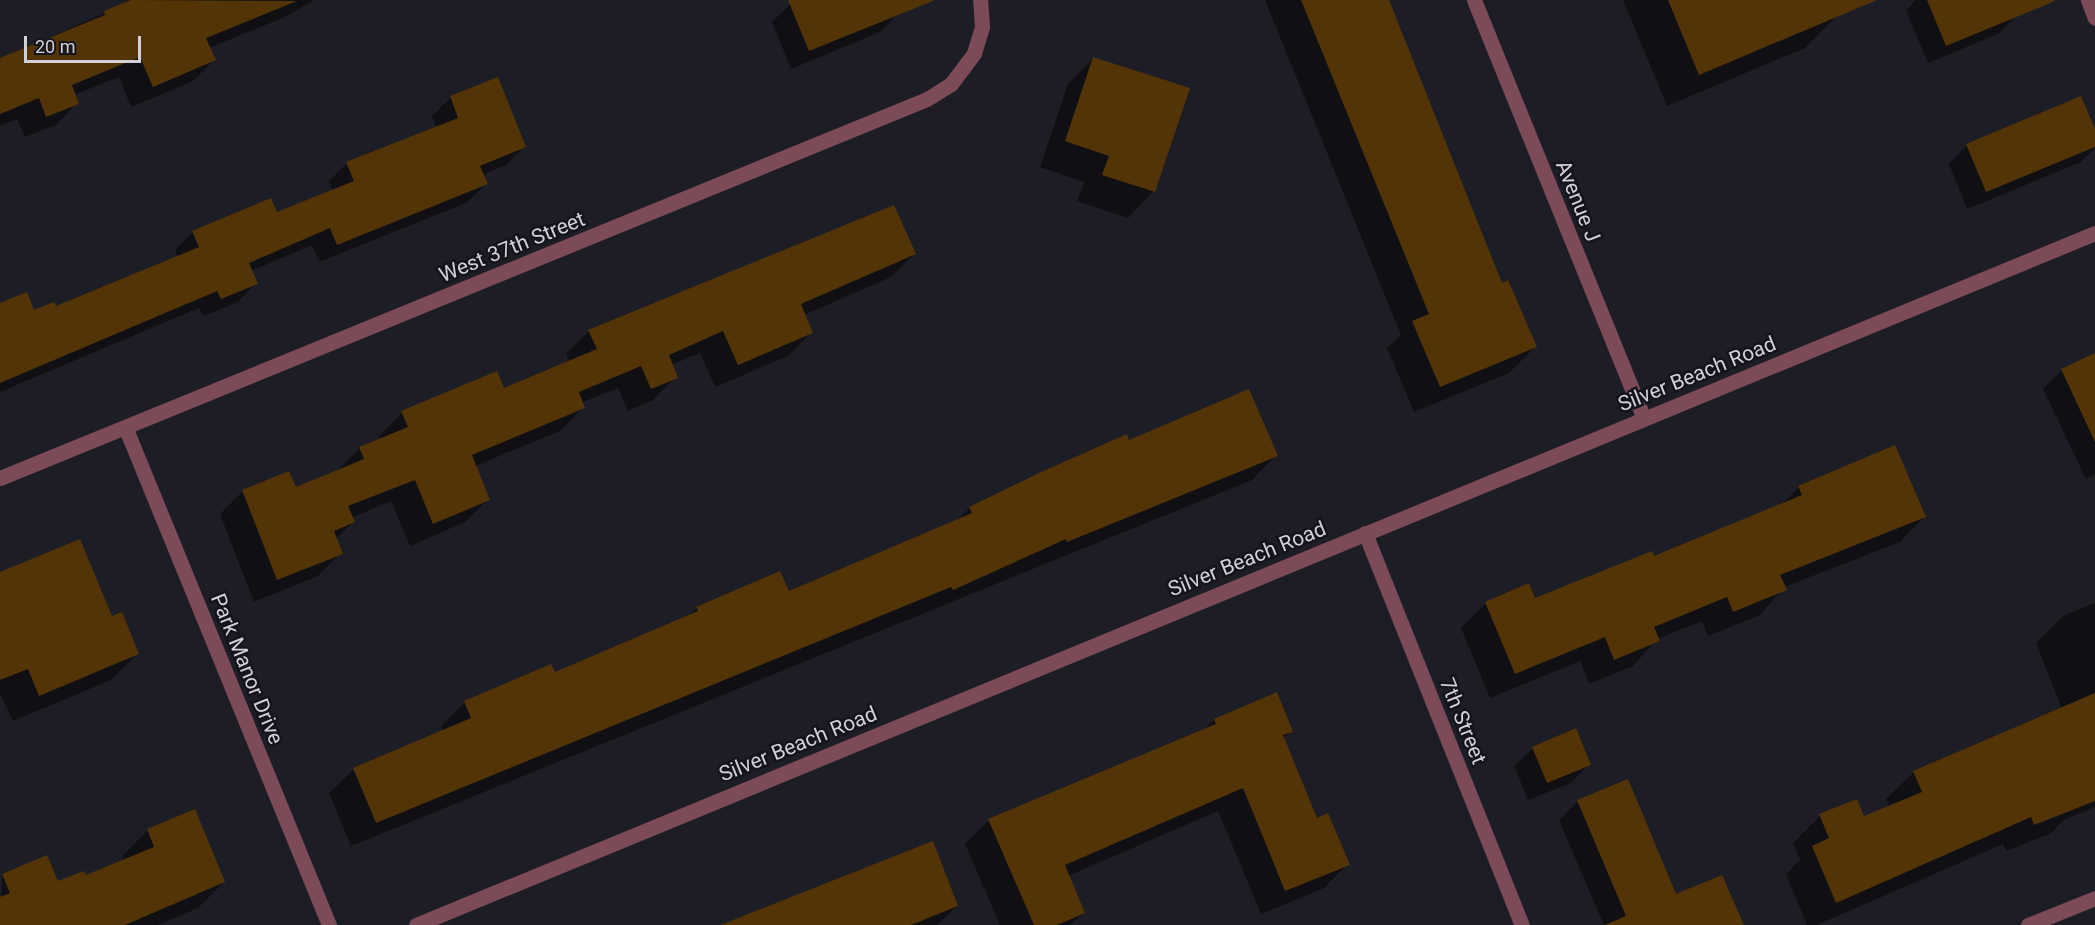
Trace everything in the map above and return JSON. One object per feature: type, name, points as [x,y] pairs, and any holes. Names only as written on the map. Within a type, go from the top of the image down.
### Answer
[{"type":"street","name":"West 37th Street","points":[[0,478],[126,429],[927,99],[951,84],[974,53],[982,26],[980,0]]},
{"type":"street","name":"Avenue J","points":[[1474,0],[1644,418]]},
{"type":"street","points":[[2088,0],[2095,18]]},
{"type":"street","name":"Silver Beach Road","points":[[416,925],[2095,233]]},
{"type":"street","name":"Park Manor Drive","points":[[126,429],[329,925]]},
{"type":"street","name":"7th Street","points":[[1365,532],[1522,925]]},
{"type":"street","points":[[2028,925],[2095,898]]},
{"type":"building","points":[[131,0],[297,1],[206,38],[216,60],[153,87],[140,57],[72,85],[79,104],[46,117],[39,98],[0,114],[0,58],[105,15],[104,11]]},
{"type":"building","points":[[788,0],[933,0],[933,1],[809,51]]},
{"type":"building","points":[[1301,0],[1389,0],[1502,283],[1508,280],[1537,347],[1440,387],[1412,321],[1429,314]]},
{"type":"building","points":[[1668,0],[1877,0],[1699,75]]},
{"type":"building","points":[[1927,0],[2054,0],[2055,1],[1946,46]]},
{"type":"building","points":[[1093,57],[1190,88],[1155,192],[1102,175],[1109,156],[1065,141]]},
{"type":"building","points":[[498,77],[526,147],[480,166],[488,184],[337,245],[330,228],[249,263],[258,284],[221,299],[217,291],[0,383],[0,303],[27,292],[34,310],[54,302],[56,306],[199,247],[192,231],[271,198],[277,212],[354,181],[346,162],[458,118],[450,96]]},
{"type":"building","points":[[2081,96],[2095,129],[2095,147],[1986,192],[1966,144]]},
{"type":"building","points":[[894,205],[916,254],[801,304],[813,333],[738,365],[723,331],[669,355],[678,378],[651,389],[641,366],[579,392],[585,408],[472,455],[490,500],[433,524],[415,480],[348,506],[355,522],[334,531],[343,554],[277,580],[242,490],[289,471],[296,487],[364,459],[359,447],[408,427],[401,411],[497,371],[504,388],[597,349],[588,330]]},
{"type":"building","points":[[2095,353],[2095,442],[2061,369]]},
{"type":"building","points":[[1249,389],[1278,456],[1067,542],[1066,539],[953,590],[951,587],[376,823],[353,768],[471,718],[464,701],[551,664],[555,672],[698,611],[696,607],[780,571],[789,591],[972,513],[969,507],[1127,434],[1129,440]]},
{"type":"building","points":[[1895,445],[1926,517],[1780,575],[1787,590],[1733,612],[1727,597],[1654,627],[1660,641],[1614,660],[1605,637],[1515,674],[1485,602],[1529,583],[1535,598],[1652,551],[1654,556],[1802,495],[1798,486]]},
{"type":"building","points":[[80,539],[112,616],[122,612],[139,654],[39,696],[28,669],[0,680],[0,572]]},
{"type":"building","points":[[1277,692],[1293,732],[1283,735],[1317,818],[1328,813],[1350,865],[1285,891],[1243,788],[1065,865],[1085,913],[1057,925],[1034,925],[988,819],[1216,724],[1214,719]]},
{"type":"building","points":[[2095,693],[2095,801],[2034,825],[2031,817],[1836,903],[1812,846],[1829,838],[1819,814],[1857,799],[1864,816],[1922,792],[1913,771]]},
{"type":"building","points":[[1576,728],[1591,765],[1547,783],[1532,747]]},
{"type":"building","points":[[1628,779],[1676,894],[1722,875],[1744,925],[1605,925],[1626,916],[1577,800]]},
{"type":"building","points":[[195,809],[225,882],[125,925],[0,925],[0,897],[10,893],[2,874],[47,855],[58,881],[84,871],[86,875],[154,847],[147,829]]},
{"type":"building","points":[[933,841],[958,906],[911,925],[720,925]]}]
